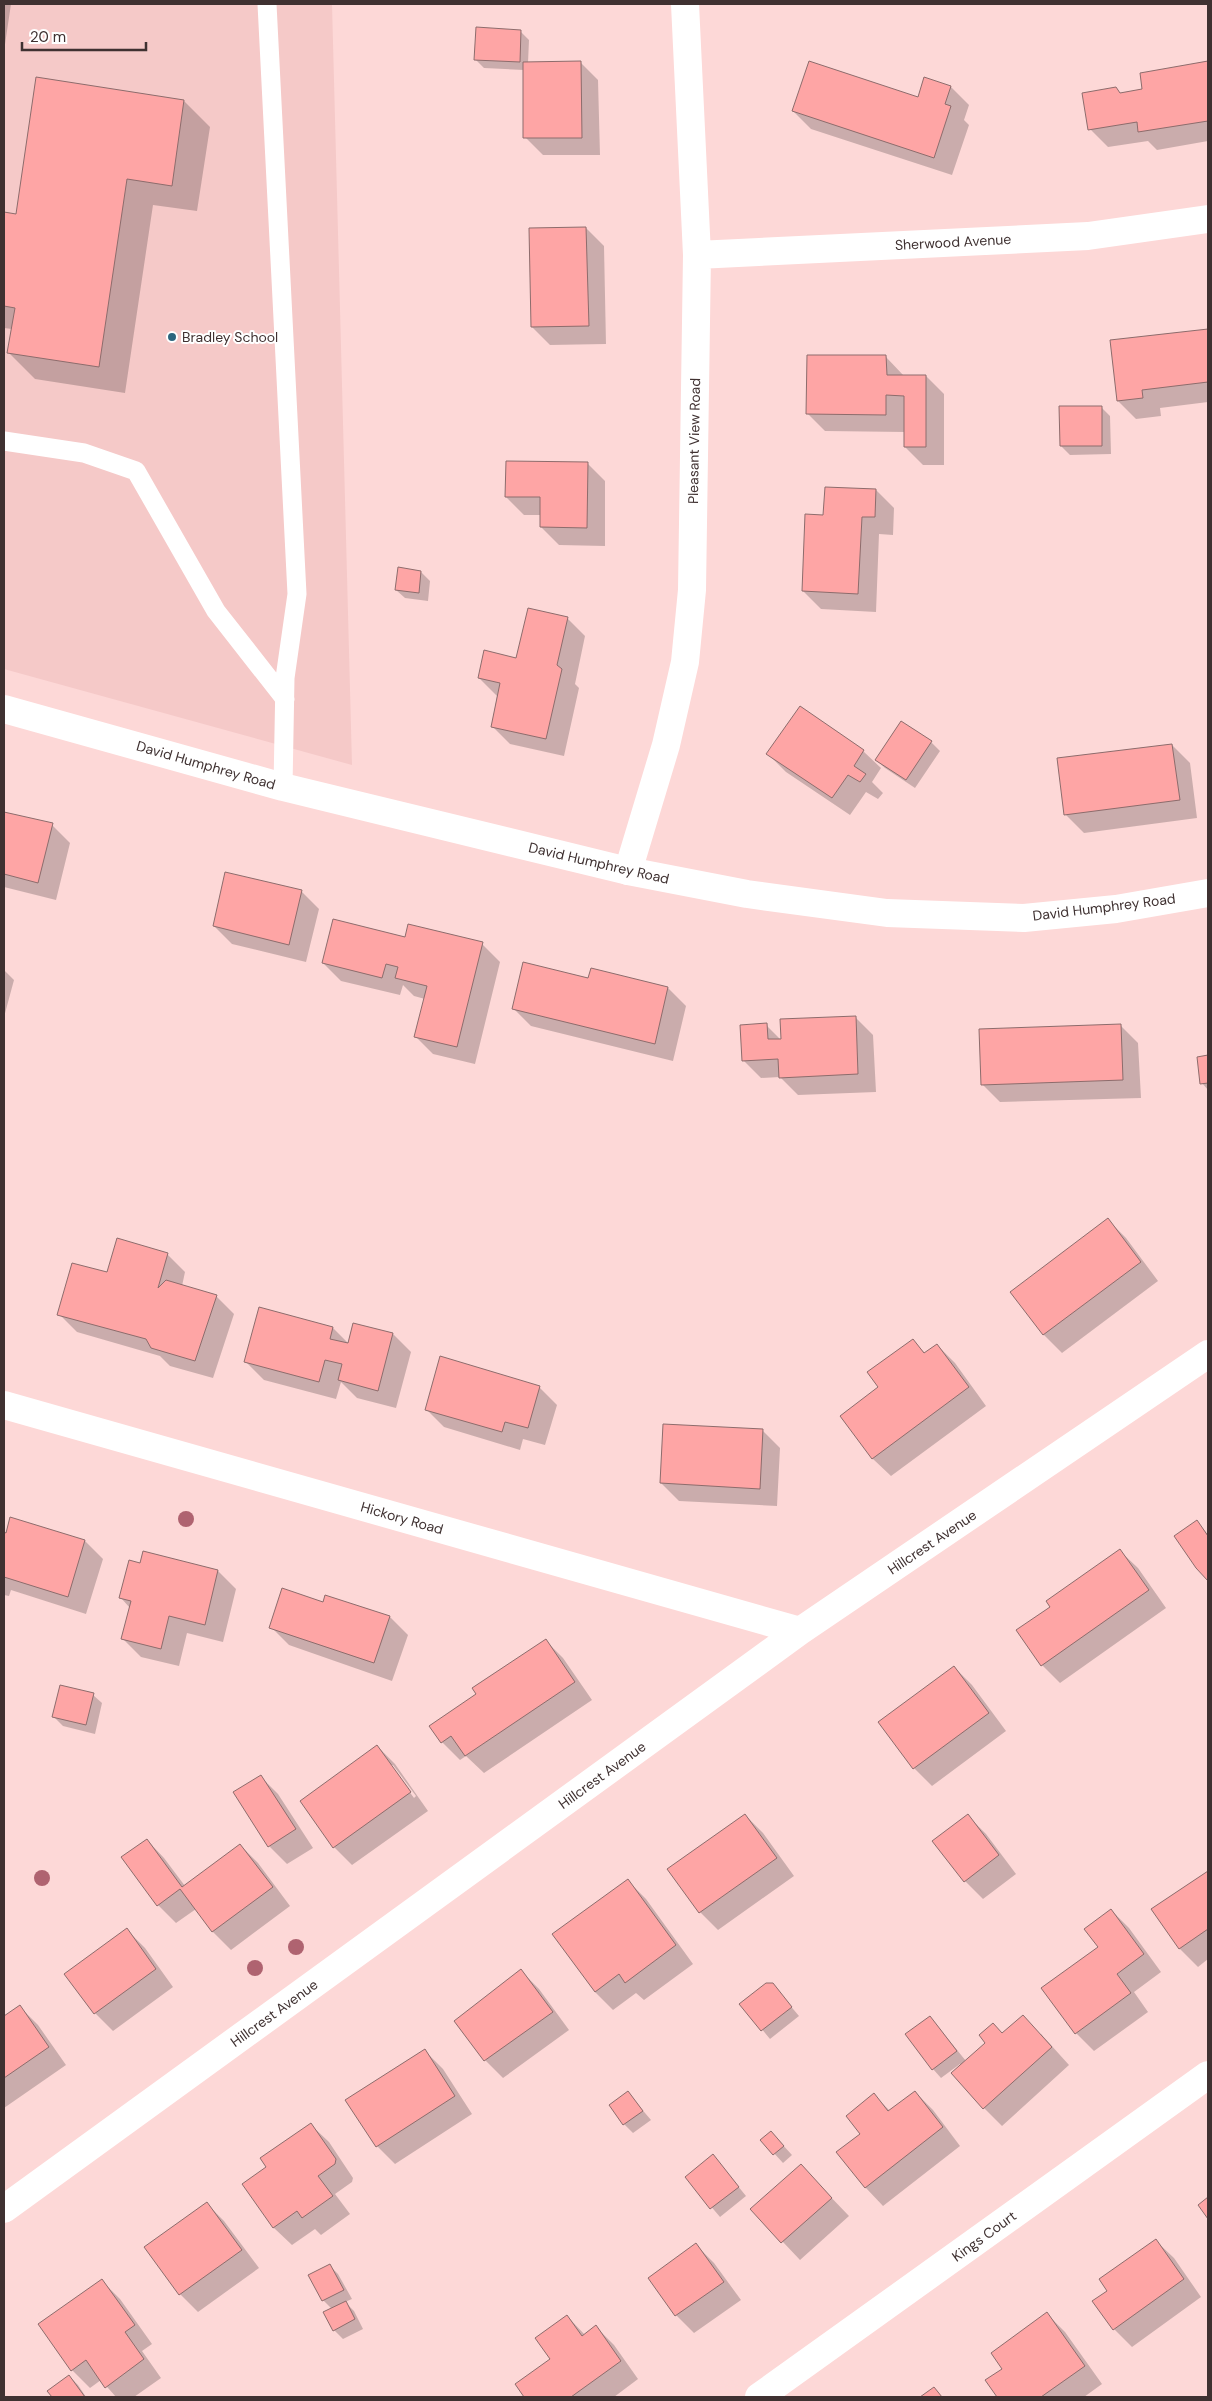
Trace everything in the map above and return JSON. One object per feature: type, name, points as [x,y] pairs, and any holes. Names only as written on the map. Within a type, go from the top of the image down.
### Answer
[{"type":"street","name":"Pleasant View Road","points":[[628,871],[666,745],[685,662],[692,590],[697,254],[684,4]]},
{"type":"street","name":"Sherwood Avenue","points":[[697,254],[1088,236],[1208,219]]},
{"type":"street","name":"David Humphrey Road","points":[[4,709],[283,787],[628,871],[747,894],[887,913],[1024,918],[1116,909],[1208,892]]},
{"type":"street","name":"Hillcrest Avenue","points":[[4,2209],[800,1631],[1208,1354]]},
{"type":"street","name":"Hickory Road","points":[[4,1405],[800,1631]]},
{"type":"street","name":"Kings Court","points":[[759,2397],[1208,2075]]},
{"type":"lane","points":[[267,4],[296,594],[285,678],[283,787]]},
{"type":"lane","points":[[4,441],[84,453],[136,471],[216,611],[285,699]]},
{"type":"shaded area","name":"Bradley School","points":[[4,4],[332,4],[352,765],[4,669]]},
{"type":"building","points":[[476,27],[521,30],[520,62],[474,60]]},
{"type":"building","points":[[581,61],[582,138],[523,138],[523,62]]},
{"type":"building","points":[[809,61],[918,97],[924,77],[951,86],[945,104],[951,106],[934,158],[792,111]]},
{"type":"building","points":[[1208,61],[1208,121],[1138,132],[1137,122],[1088,130],[1082,93],[1116,87],[1120,93],[1142,89],[1140,73]]},
{"type":"building","points":[[36,77],[184,100],[172,186],[127,179],[99,367],[7,353],[15,308],[4,306],[4,212],[16,214]]},
{"type":"building","points":[[586,227],[589,326],[531,327],[529,228]]},
{"type":"building","points":[[1208,329],[1208,382],[1142,390],[1143,398],[1117,401],[1110,340]]},
{"type":"building","points":[[807,355],[886,355],[887,375],[926,375],[926,447],[904,447],[904,396],[886,395],[886,415],[806,414]]},
{"type":"building","points":[[1059,406],[1102,406],[1102,446],[1060,446]]},
{"type":"building","points":[[506,461],[588,462],[587,528],[540,527],[540,497],[505,497]]},
{"type":"building","points":[[825,487],[876,489],[875,517],[862,517],[858,594],[802,591],[805,514],[823,515]]},
{"type":"building","points":[[398,567],[421,571],[419,593],[395,590]]},
{"type":"building","points":[[528,608],[568,617],[557,665],[562,669],[546,739],[491,727],[500,683],[478,678],[484,650],[516,658]]},
{"type":"building","points":[[800,706],[864,750],[854,766],[866,774],[860,782],[848,775],[832,798],[766,754]]},
{"type":"building","points":[[901,721],[932,741],[906,780],[875,760]]},
{"type":"building","points":[[1172,744],[1180,800],[1064,815],[1057,758]]},
{"type":"building","points":[[4,812],[53,823],[38,883],[4,874]]},
{"type":"building","points":[[225,872],[302,890],[289,945],[213,926]]},
{"type":"building","points":[[333,919],[405,937],[408,924],[483,942],[457,1047],[414,1037],[427,986],[395,978],[398,967],[386,964],[382,978],[322,963]]},
{"type":"building","points":[[523,962],[588,978],[591,968],[668,987],[655,1044],[512,1009]]},
{"type":"building","points":[[856,1016],[858,1074],[779,1078],[778,1059],[742,1061],[740,1025],[767,1023],[768,1039],[781,1039],[780,1019]]},
{"type":"building","points":[[1121,1024],[1123,1080],[981,1085],[979,1029]]},
{"type":"building","points":[[1208,1055],[1208,1083],[1200,1084],[1197,1057]]},
{"type":"building","points":[[1108,1218],[1141,1262],[1043,1335],[1010,1292]]},
{"type":"building","points":[[117,1238],[168,1253],[158,1288],[166,1280],[217,1295],[195,1361],[151,1348],[146,1339],[57,1315],[72,1263],[107,1272]]},
{"type":"building","points":[[259,1307],[333,1327],[330,1339],[348,1343],[353,1323],[393,1333],[378,1391],[338,1380],[342,1364],[325,1360],[319,1382],[244,1362]]},
{"type":"building","points":[[913,1339],[924,1353],[937,1344],[969,1387],[872,1459],[840,1416],[878,1387],[867,1372]]},
{"type":"building","points":[[440,1356],[540,1386],[528,1428],[505,1422],[502,1432],[425,1410]]},
{"type":"building","points":[[663,1424],[763,1429],[760,1489],[660,1483]]},
{"type":"building","points":[[10,1517],[85,1540],[68,1597],[4,1577],[4,1532],[6,1533]]},
{"type":"building","points":[[1197,1520],[1208,1536],[1208,1581],[1196,1568],[1174,1536]]},
{"type":"building","points":[[1120,1549],[1149,1590],[1041,1666],[1016,1630],[1050,1607],[1046,1601]]},
{"type":"building","points":[[143,1551],[218,1570],[205,1625],[169,1616],[161,1649],[121,1639],[131,1601],[119,1598],[129,1560],[140,1563]]},
{"type":"building","points":[[282,1588],[323,1602],[325,1595],[390,1616],[374,1663],[269,1628]]},
{"type":"building","points":[[546,1639],[575,1682],[465,1756],[451,1736],[441,1743],[429,1726],[476,1694],[472,1688]]},
{"type":"building","points":[[954,1666],[989,1713],[913,1769],[878,1722]]},
{"type":"building","points":[[60,1685],[94,1693],[86,1725],[52,1717]]},
{"type":"building","points":[[377,1745],[411,1792],[333,1848],[300,1801]]},
{"type":"building","points":[[261,1775],[296,1829],[268,1847],[233,1792]]},
{"type":"building","points":[[745,1814],[777,1858],[699,1913],[667,1869]]},
{"type":"building","points":[[968,1814],[999,1855],[964,1882],[932,1841]]},
{"type":"building","points":[[147,1839],[182,1887],[240,1844],[273,1887],[212,1932],[180,1889],[157,1906],[121,1857]]},
{"type":"building","points":[[1208,1871],[1208,1929],[1179,1949],[1151,1909]]},
{"type":"building","points":[[628,1879],[676,1945],[625,1983],[619,1974],[595,1992],[552,1934]]},
{"type":"building","points":[[1111,1909],[1144,1954],[1117,1974],[1131,1993],[1075,2034],[1041,1988],[1098,1947],[1084,1929]]},
{"type":"building","points":[[127,1928],[156,1969],[94,2014],[64,1974]]},
{"type":"building","points":[[521,1969],[553,2012],[484,2061],[454,2021]]},
{"type":"building","points":[[766,1983],[773,1983],[792,2007],[761,2031],[739,2004]]},
{"type":"building","points":[[20,2005],[49,2047],[4,2078],[4,2016]]},
{"type":"building","points":[[1023,2015],[1052,2047],[983,2109],[951,2073],[985,2043],[979,2035],[993,2023],[1002,2033]]},
{"type":"building","points":[[930,2016],[957,2051],[932,2070],[905,2034]]},
{"type":"building","points":[[425,2049],[455,2096],[376,2147],[345,2100]]},
{"type":"building","points":[[628,2091],[643,2111],[623,2125],[609,2105]]},
{"type":"building","points":[[915,2091],[943,2127],[865,2188],[836,2152],[860,2134],[846,2116],[874,2093],[888,2111]]},
{"type":"building","points":[[311,2123],[336,2159],[335,2164],[318,2176],[333,2196],[302,2218],[297,2211],[273,2228],[242,2184],[266,2167],[260,2158]]},
{"type":"building","points":[[771,2131],[784,2146],[773,2155],[760,2140]]},
{"type":"building","points":[[713,2154],[739,2187],[710,2209],[685,2177]]},
{"type":"building","points":[[801,2164],[832,2198],[781,2243],[750,2209]]},
{"type":"building","points":[[1208,2197],[1208,2219],[1198,2205]]},
{"type":"building","points":[[207,2202],[242,2250],[179,2295],[144,2247]]},
{"type":"building","points":[[1156,2239],[1184,2279],[1113,2330],[1092,2301],[1107,2291],[1099,2279]]},
{"type":"building","points":[[696,2243],[724,2282],[675,2316],[648,2278]]},
{"type":"building","points":[[330,2264],[344,2290],[322,2301],[308,2275]]},
{"type":"building","points":[[102,2279],[135,2325],[125,2332],[144,2359],[105,2388],[86,2360],[71,2371],[38,2324]]},
{"type":"building","points":[[346,2301],[355,2319],[333,2331],[323,2312]]},
{"type":"building","points":[[1047,2312],[1085,2366],[1041,2397],[997,2397],[985,2380],[1002,2369],[991,2353]]},
{"type":"building","points":[[567,2315],[582,2336],[596,2325],[621,2361],[571,2397],[524,2397],[515,2384],[550,2359],[535,2338]]},
{"type":"building","points":[[69,2375],[85,2397],[52,2397],[47,2391]]},
{"type":"building","points":[[934,2387],[942,2397],[920,2397]]},
{"type":"place","name":"Bradley School","points":[[172,337]]}]
